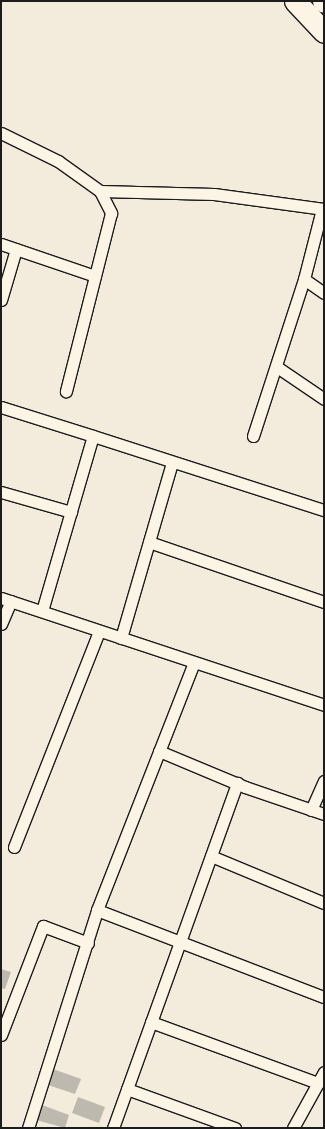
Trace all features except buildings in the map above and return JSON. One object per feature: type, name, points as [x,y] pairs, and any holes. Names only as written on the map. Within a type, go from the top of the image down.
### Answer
[{"type":"highway","points":[[296,1],[324,32]]},
{"type":"street","points":[[1,133],[58,161],[100,191],[111,213],[66,391]]},
{"type":"street","points":[[100,191],[214,194],[323,209],[304,279],[277,368],[253,436]]},
{"type":"street","points":[[1,244],[95,276]]},
{"type":"street","points":[[1,300],[16,250]]},
{"type":"street","points":[[304,279],[324,292]]},
{"type":"street","points":[[277,368],[324,399]]},
{"type":"street","points":[[1,407],[172,463],[324,510]]},
{"type":"street","points":[[42,611],[93,436]]},
{"type":"street","points":[[121,638],[172,463]]},
{"type":"street","points":[[1,492],[71,512]]},
{"type":"street","points":[[149,542],[324,602]]},
{"type":"street","points":[[1,624],[6,599],[324,705]]},
{"type":"street","points":[[14,847],[99,631]]},
{"type":"street","points":[[28,1128],[88,943],[97,910],[194,662]]},
{"type":"street","points":[[159,751],[237,783],[324,814]]},
{"type":"street","points":[[311,810],[324,781]]},
{"type":"street","points":[[114,1128],[237,783]]},
{"type":"street","points":[[211,856],[324,903]]},
{"type":"street","points":[[97,910],[324,998]]},
{"type":"street","points":[[1,1035],[43,926],[88,943]]},
{"type":"street","points":[[151,1022],[318,1083]]},
{"type":"street","points":[[293,1128],[324,1072]]},
{"type":"street","points":[[127,1089],[235,1128]]}]
